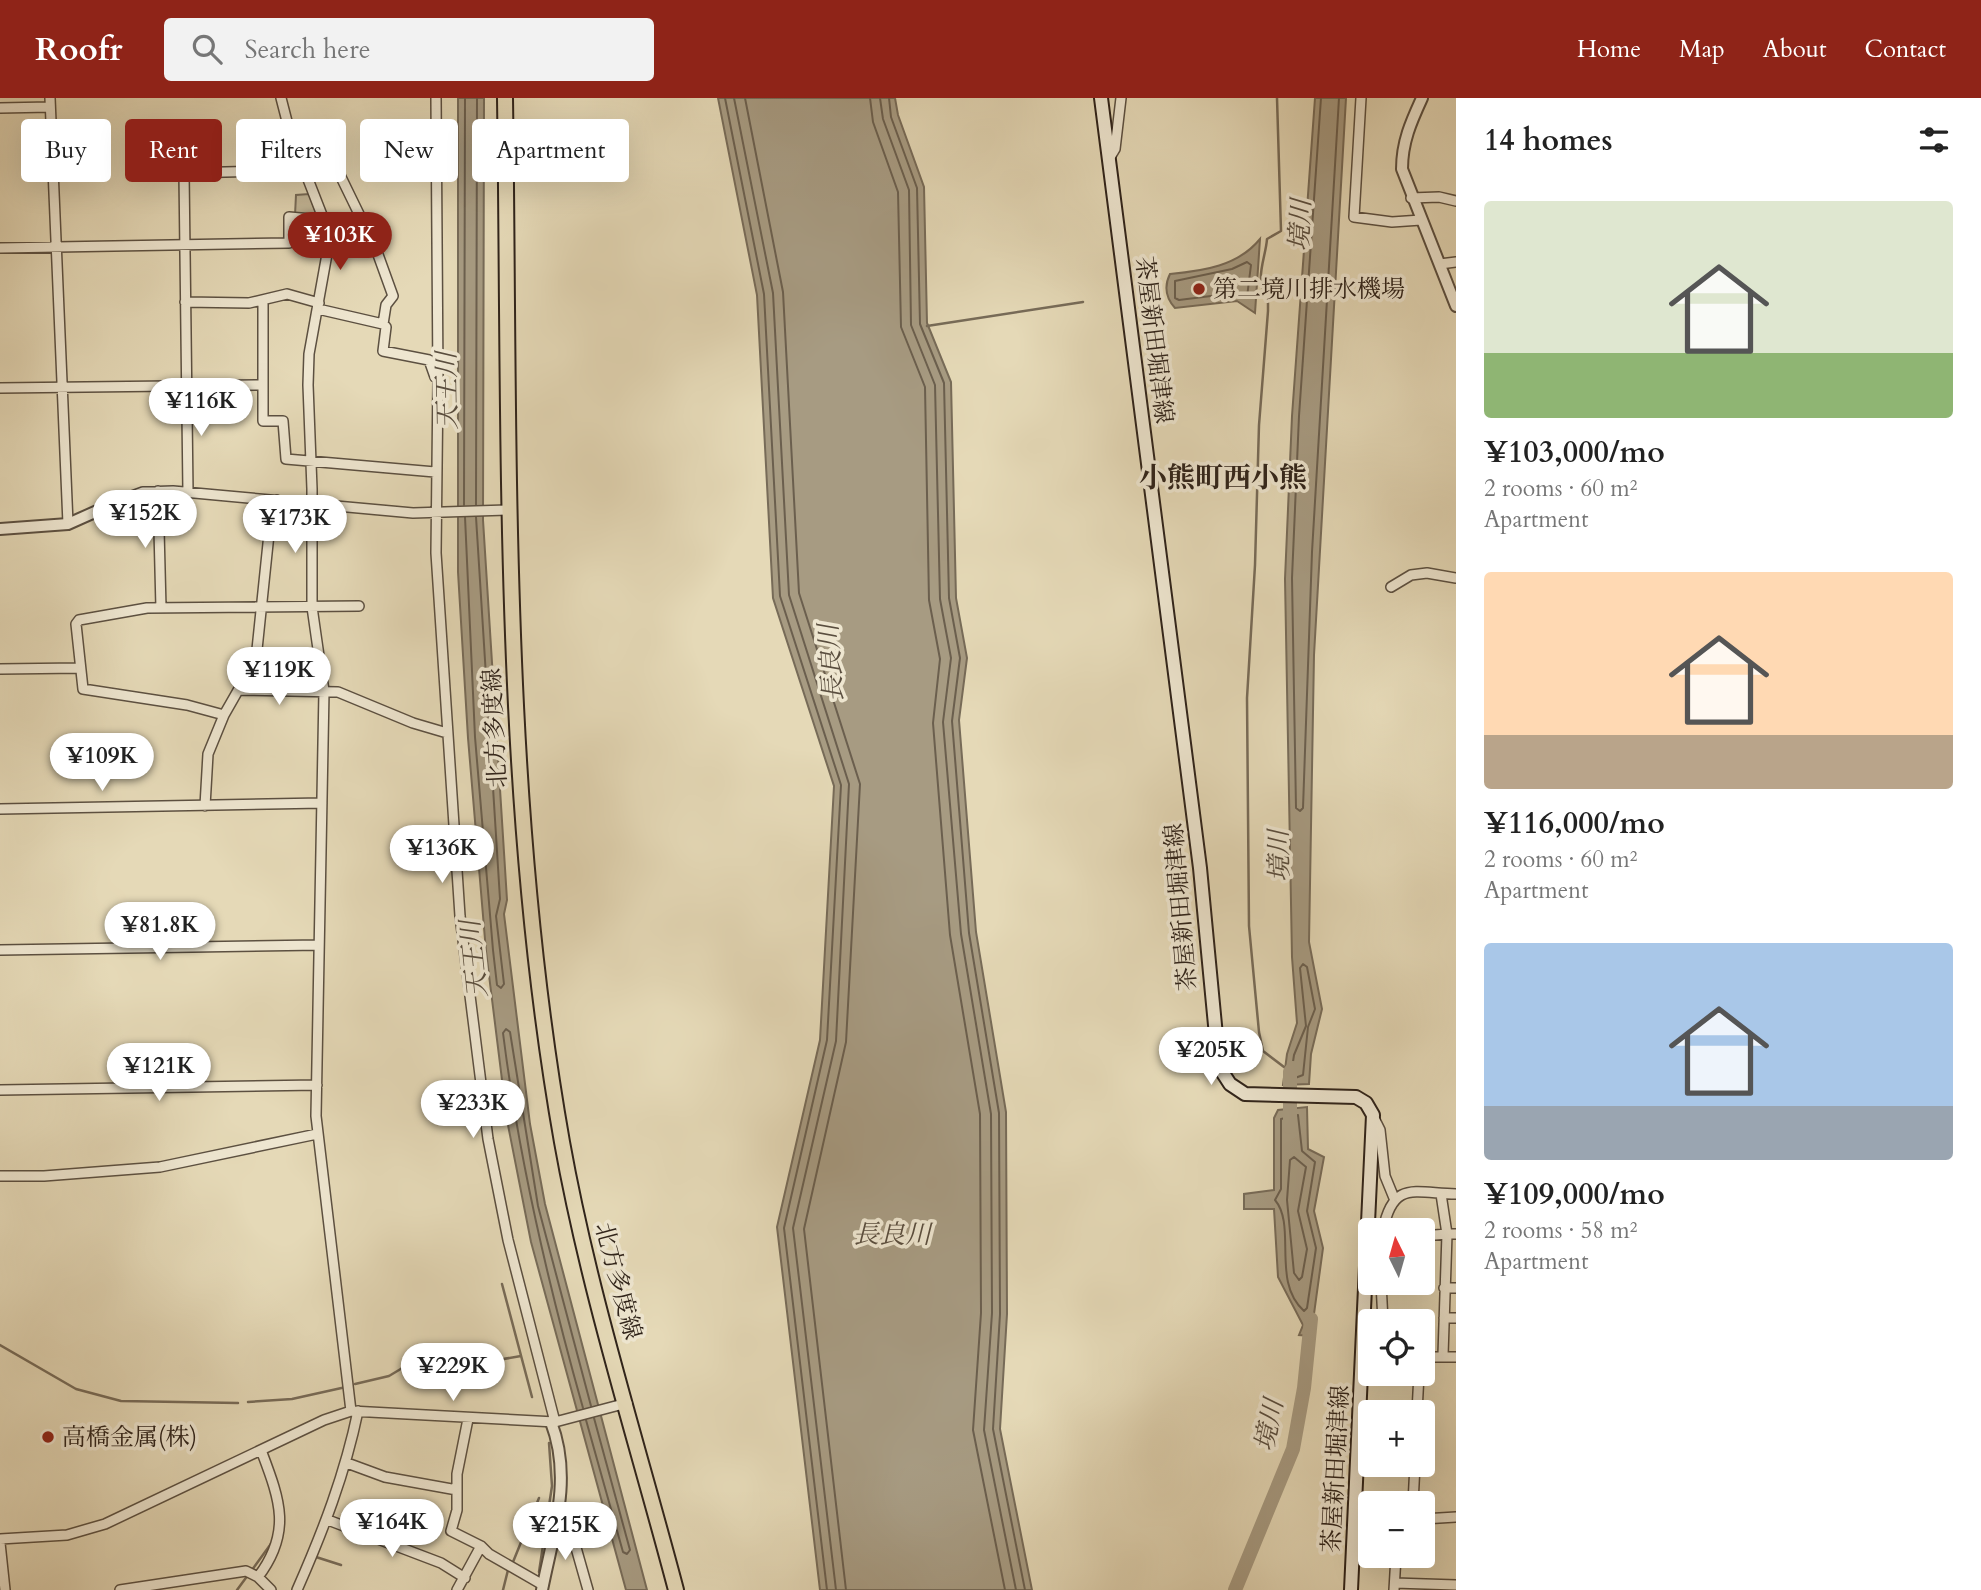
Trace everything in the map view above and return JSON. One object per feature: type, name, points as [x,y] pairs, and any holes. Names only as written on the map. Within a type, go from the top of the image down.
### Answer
[{"type":"main road","name":"北方多度線","points":[[505,98],[502,510],[534,938],[562,1141],[582,1238],[620,1405],[676,1590]]},
{"type":"main road","name":"茶屋新田堀津線","points":[[1101,98],[1200,868],[1217,1057],[1221,1072],[1238,1090],[1253,1096],[1356,1097],[1366,1103],[1373,1115],[1351,1590]]},
{"type":"street","points":[[281,98],[288,119]]},
{"type":"street","points":[[436,98],[438,381],[435,472],[439,513],[447,733],[460,916],[488,1139],[508,1240],[557,1421],[556,1437],[562,1476],[542,1588],[481,1546],[450,1531],[457,1510],[457,1474],[468,1419]]},
{"type":"street","points":[[1109,159],[1115,149],[1121,98]]},
{"type":"street","points":[[1360,98],[1354,217],[1392,222],[1421,220]]},
{"type":"street","points":[[1422,98],[1402,150],[1402,169],[1411,198],[1456,306]]},
{"type":"street","points":[[0,108],[50,102],[68,524]]},
{"type":"street","points":[[188,492],[184,386],[184,173],[236,173]]},
{"type":"street","points":[[297,1590],[328,1520],[347,1463],[355,1411],[317,1134],[324,691],[312,607],[308,375],[330,243],[324,220],[308,182]]},
{"type":"street","points":[[343,182],[376,249],[393,296],[386,305],[383,351],[429,360],[438,381]]},
{"type":"street","points":[[1411,198],[1439,197],[1456,201]]},
{"type":"street","points":[[0,248],[289,243],[289,217],[324,220]]},
{"type":"street","points":[[1440,264],[1456,262]]},
{"type":"street","points":[[185,302],[263,301],[287,294],[383,324]]},
{"type":"street","points":[[263,301],[262,421],[283,421],[286,460],[435,472]]},
{"type":"street","points":[[0,388],[262,385]]},
{"type":"street","points":[[0,529],[68,524],[143,492],[158,491],[439,513],[502,510]]},
{"type":"street","points":[[158,491],[161,608]]},
{"type":"street","points":[[205,806],[205,765],[224,715],[256,659],[264,608],[269,534],[277,500]]},
{"type":"street","points":[[1391,587],[1410,575],[1427,573],[1456,578]]},
{"type":"street","points":[[224,715],[187,705],[83,689],[76,624],[79,620],[161,608],[359,606]]},
{"type":"street","points":[[0,669],[80,668]]},
{"type":"street","points":[[240,690],[338,692],[413,723],[447,733]]},
{"type":"street","points":[[0,809],[322,803]]},
{"type":"street","points":[[0,950],[319,946]]},
{"type":"street","points":[[0,1090],[317,1085]]},
{"type":"street","points":[[1373,1115],[1380,1130],[1385,1176],[1394,1198]]},
{"type":"street","points":[[0,1176],[44,1177],[160,1167],[317,1134]]},
{"type":"street","points":[[1386,1218],[1394,1198],[1403,1193],[1456,1194]]},
{"type":"street","points":[[1441,1194],[1452,1234],[1444,1288],[1443,1355]]},
{"type":"street","points":[[1444,1288],[1456,1287]]},
{"type":"street","points":[[1444,1318],[1456,1318]]},
{"type":"street","points":[[1435,1356],[1456,1357]]},
{"type":"street","points":[[5,1590],[0,1541],[87,1531],[261,1450],[355,1411],[468,1419],[557,1421],[620,1405]]},
{"type":"street","points":[[258,1577],[265,1567],[281,1526],[277,1493],[261,1450]]},
{"type":"street","points":[[347,1463],[385,1477],[457,1490]]},
{"type":"street","points":[[1435,1518],[1456,1517]]},
{"type":"street","points":[[328,1520],[441,1563],[465,1578]]},
{"type":"street","points":[[556,1520],[569,1523],[588,1590]]},
{"type":"street","points":[[457,1590],[481,1546]]},
{"type":"street","points":[[1396,1568],[1395,1587],[1456,1586]]},
{"type":"street","points":[[120,1590],[246,1571],[258,1577],[271,1590]]},
{"type":"shaded area","points":[[309,194],[318,218],[295,215],[296,195]]},
{"type":"water","name":"天王川","points":[[458,98],[484,98],[484,119],[472,119],[472,182],[484,182],[483,520],[507,900],[504,914],[530,1124],[545,1204],[647,1590],[626,1590],[531,1242],[507,1120],[486,951],[468,738],[458,572]]},
{"type":"water","name":"長良川","points":[[718,98],[895,98],[898,115],[924,187],[927,323],[951,382],[956,598],[967,658],[959,720],[976,932],[1006,1112],[1007,1314],[1000,1429],[1032,1590],[820,1590],[777,1227],[820,1040],[834,786],[773,598],[757,295]]},
{"type":"water","points":[[1315,98],[1346,98],[1314,655],[1309,942],[1322,1009],[1311,1054],[1309,1084],[1283,1085],[1287,1054],[1297,1023],[1292,957],[1285,579],[1292,416]]},
{"type":"water","points":[[1260,239],[1255,313],[1237,301],[1175,308],[1168,296],[1170,274],[1219,266],[1241,255]]},
{"type":"water","points":[[1307,1107],[1308,1149],[1324,1157],[1314,1211],[1323,1248],[1311,1336],[1299,1335],[1303,1325],[1278,1277],[1274,1209],[1244,1209],[1244,1194],[1274,1190],[1274,1118],[1278,1110]]},
{"type":"waterway","points":[[1277,98],[1281,231],[1267,239],[1261,269],[1261,284],[1268,296],[1268,311],[1259,425],[1255,565],[1247,698],[1249,926],[1263,1051],[1288,1070]]},
{"type":"waterway","points":[[927,326],[1083,302]]},
{"type":"waterway","name":"境川","points":[[1290,1127],[1290,1072],[1293,1068]]},
{"type":"waterway","points":[[502,1284],[532,1397]]},
{"type":"waterway","name":"境川","points":[[1235,1590],[1293,1449],[1304,1388],[1311,1319]]},
{"type":"waterway","points":[[0,1345],[76,1389],[121,1401],[238,1403]]},
{"type":"waterway","points":[[355,1384],[389,1376],[414,1361],[462,1366],[521,1356]]},
{"type":"waterway","points":[[248,1402],[292,1399],[346,1387]]},
{"type":"waterway","points":[[539,1572],[552,1486],[549,1443]]},
{"type":"waterway","points":[[513,1562],[539,1498]]},
{"type":"waterway","points":[[252,1570],[273,1541]]},
{"type":"waterway","points":[[316,1557],[341,1565]]},
{"type":"waterway","points":[[503,1590],[508,1570]]},
{"type":"waterway","points":[[237,1590],[248,1575]]},
{"type":"place","name":"第二境川排水機場","points":[[1199,289]]},
{"type":"place","name":"高橋金属(株)","points":[[48,1437]]},
{"type":"district","name":"小熊町西小熊","points":[[1223,478]]}]
